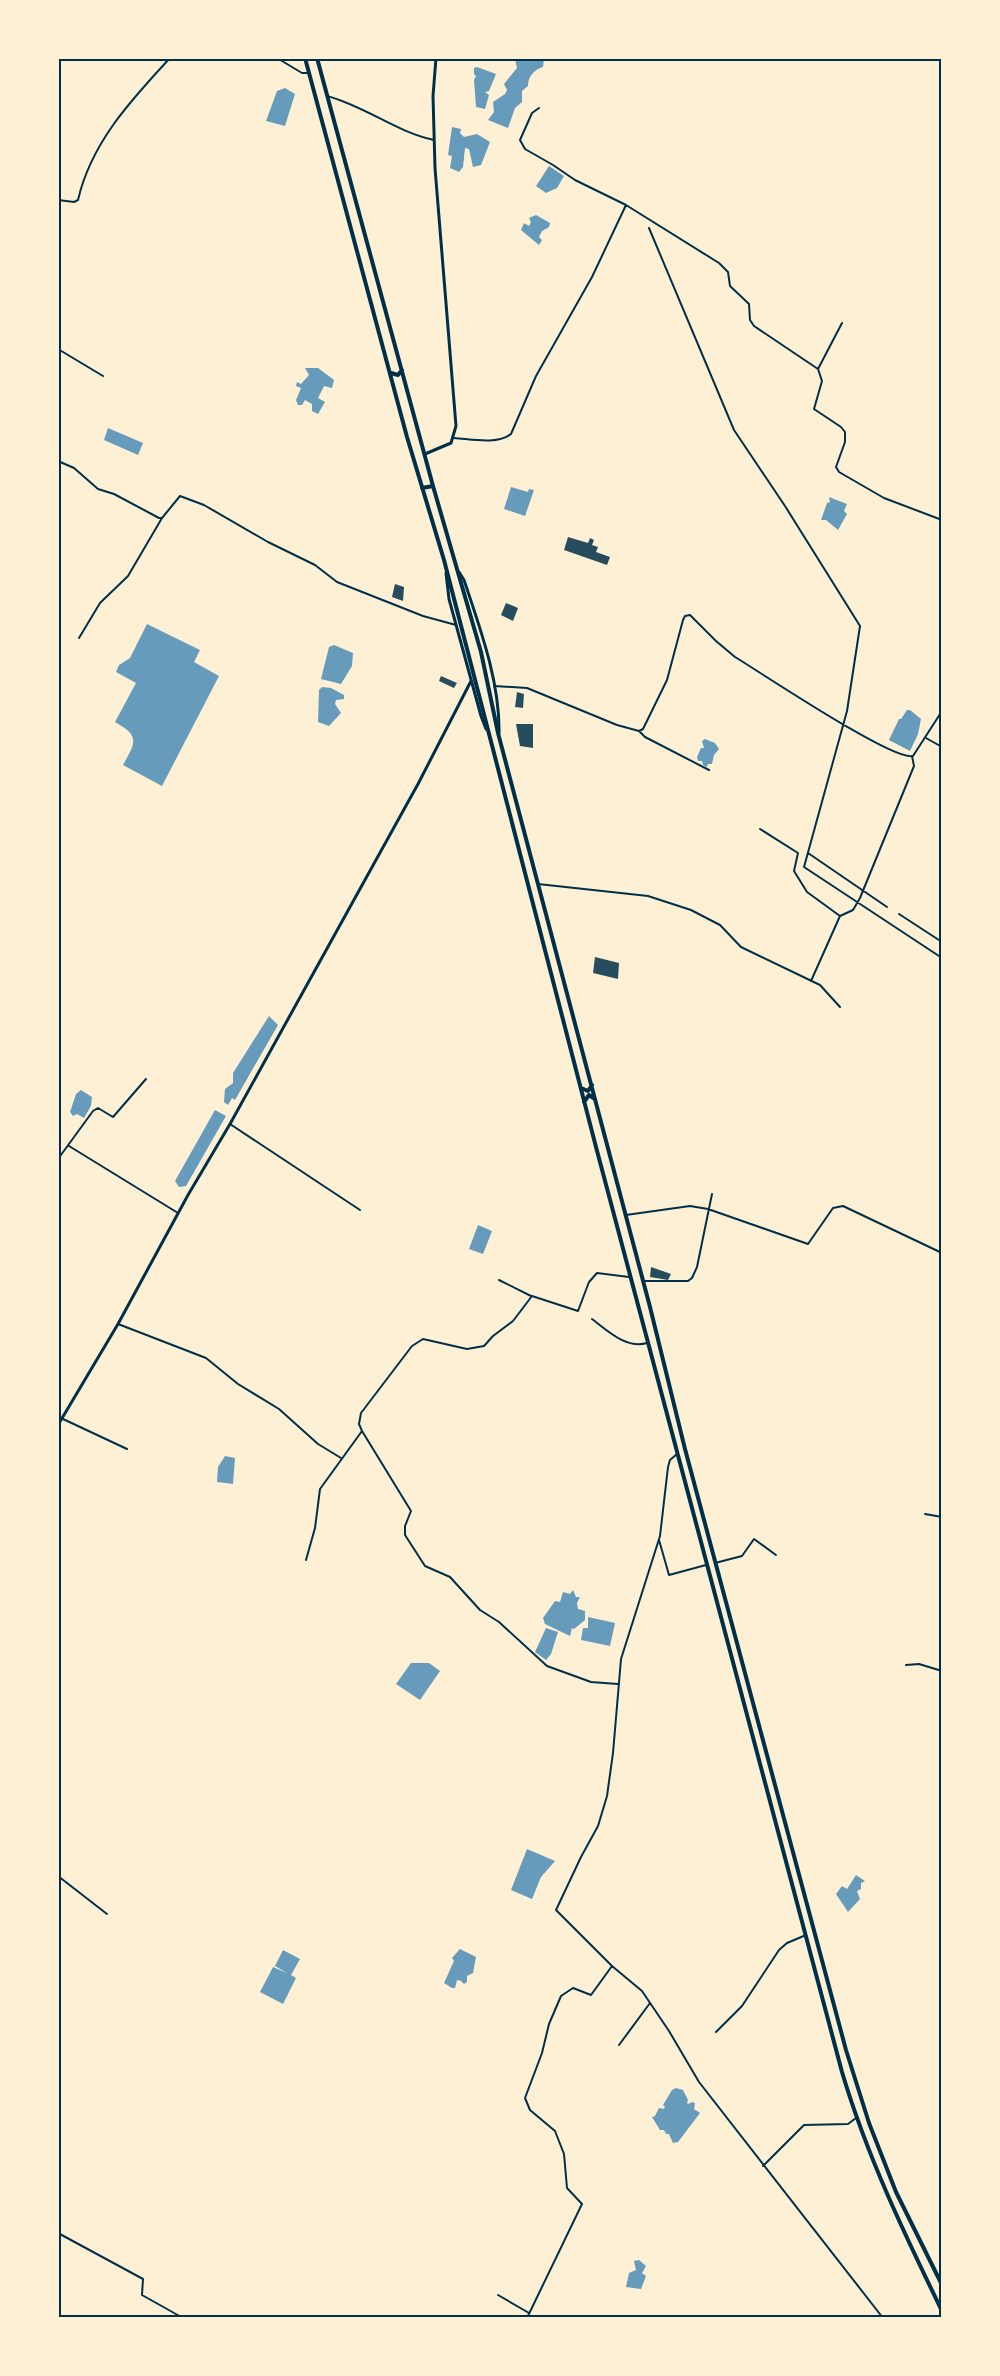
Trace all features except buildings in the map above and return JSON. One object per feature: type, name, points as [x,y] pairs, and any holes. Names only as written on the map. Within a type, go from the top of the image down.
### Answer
[{"type":"highway","points":[[305,58],[395,391],[447,571],[584,1102],[679,1452],[706,1565],[856,2118],[882,2186],[942,2311]]},
{"type":"highway","points":[[317,58],[433,486],[481,652],[499,736],[592,1084],[715,1563],[843,2038],[868,2123],[897,2192],[942,2285]]},
{"type":"highway","points":[[391,373],[398,375],[402,369]]},
{"type":"highway","points":[[395,391],[400,384],[408,389]]},
{"type":"highway","points":[[422,488],[433,486]]},
{"type":"highway","points":[[581,1088],[588,1091],[592,1084]]},
{"type":"highway","points":[[584,1102],[589,1095],[596,1100]]},
{"type":"main road","points":[[425,454],[452,443],[456,408],[446,326],[434,140],[433,96],[436,58]]},
{"type":"main road","points":[[447,571],[446,583],[456,625],[475,696],[489,736]]},
{"type":"main road","points":[[458,571],[464,580],[475,612],[494,686],[500,717],[499,736]]},
{"type":"main road","points":[[58,1425],[230,1124],[412,795],[471,681]]},
{"type":"main road","points":[[463,698],[470,693],[475,696]]},
{"type":"street","points":[[58,200],[74,202],[78,200],[85,173],[98,147],[142,89],[170,58]]},
{"type":"street","points":[[277,58],[302,73],[309,73]]},
{"type":"street","points":[[327,96],[371,112],[417,136],[434,140]]},
{"type":"street","points":[[539,108],[532,113],[519,140],[525,149],[575,180],[626,205],[719,264],[728,272],[730,286],[749,304],[750,320],[754,326],[818,369],[822,381],[814,409],[841,426],[845,432],[845,442],[836,467],[838,472],[884,498],[942,520]]},
{"type":"street","points":[[454,438],[486,440],[505,438],[511,434],[536,376],[592,277],[626,205]]},
{"type":"street","points":[[649,228],[734,430],[785,506],[860,626],[852,690],[804,867],[942,958]]},
{"type":"street","points":[[818,369],[842,323]]},
{"type":"street","points":[[58,349],[104,376]]},
{"type":"street","points":[[58,461],[74,468],[98,489],[114,494],[162,518]]},
{"type":"street","points":[[79,638],[100,603],[128,576],[162,518],[180,496],[204,505],[268,542],[315,565],[337,582],[423,616],[456,625]]},
{"type":"street","points":[[639,731],[643,729],[667,680],[683,620],[685,616],[690,615],[735,657],[895,753],[909,758],[912,756],[942,711]]},
{"type":"street","points":[[494,686],[526,688],[617,725],[639,731],[645,737],[709,770]]},
{"type":"street","points":[[925,737],[942,747]]},
{"type":"street","points":[[811,981],[840,916],[853,910],[863,892],[914,766],[912,756]]},
{"type":"street","points":[[760,829],[798,853],[794,871],[807,892],[840,916]]},
{"type":"street","points":[[808,853],[887,908]]},
{"type":"street","points":[[538,884],[648,896],[678,904],[720,925],[741,947],[820,985],[840,1007]]},
{"type":"street","points":[[899,914],[942,942]]},
{"type":"street","points":[[58,1159],[93,1111],[98,1108],[113,1117],[146,1079]]},
{"type":"street","points":[[230,1124],[360,1210]]},
{"type":"street","points":[[69,1146],[178,1213]]},
{"type":"street","points":[[643,1281],[688,1281],[692,1278],[697,1267],[712,1194]]},
{"type":"street","points":[[626,1215],[690,1206],[708,1209],[808,1244],[833,1208],[843,1206],[942,1253]]},
{"type":"street","points":[[499,1280],[532,1296],[578,1311],[589,1282],[597,1273],[632,1278]]},
{"type":"street","points":[[532,1296],[513,1321],[484,1346],[467,1348],[428,1339],[423,1339],[412,1346],[360,1413],[359,1424],[411,1511],[405,1526],[405,1535],[425,1566],[450,1576],[480,1610],[498,1622],[547,1666],[591,1682],[618,1684]]},
{"type":"street","points":[[592,1319],[632,1345],[650,1342]]},
{"type":"street","points":[[118,1323],[206,1358],[238,1384],[279,1409],[318,1444],[341,1458]]},
{"type":"street","points":[[63,1419],[95,1436],[127,1449]]},
{"type":"street","points":[[306,1560],[315,1528],[320,1489],[362,1431]]},
{"type":"street","points":[[679,1452],[670,1460],[668,1467],[659,1540],[623,1650],[607,1796],[598,1826],[556,1910],[612,1966],[642,1991],[699,2082],[883,2318]]},
{"type":"street","points":[[926,1514],[942,1517]]},
{"type":"street","points":[[715,1563],[742,1556],[754,1539],[776,1555]]},
{"type":"street","points":[[659,1540],[669,1575],[706,1565]]},
{"type":"street","points":[[906,1665],[919,1664],[942,1671]]},
{"type":"street","points":[[58,1875],[107,1914]]},
{"type":"street","points":[[716,2032],[741,2006],[780,1950],[787,1943],[806,1935]]},
{"type":"street","points":[[527,2318],[582,2204],[567,2188],[564,2154],[555,2131],[530,2110],[525,2098],[542,2053],[549,2024],[561,1996],[573,1988],[591,1995],[612,1966]]},
{"type":"street","points":[[619,2045],[650,2003]]},
{"type":"street","points":[[763,2166],[804,2125],[848,2124],[856,2118]]},
{"type":"street","points":[[58,2233],[143,2279],[142,2295],[183,2318]]},
{"type":"street","points":[[498,2295],[529,2313]]},
{"type":"water","points":[[515,59],[544,59],[543,67],[532,74],[528,86],[522,91],[522,102],[515,108],[508,128],[488,120],[494,112],[493,102],[505,94],[507,90],[504,84],[517,68]]},
{"type":"water","points":[[474,68],[496,74],[489,91],[485,92],[489,95],[485,109],[476,107]]},
{"type":"water","points":[[285,88],[295,94],[285,126],[266,121],[277,91]]},
{"type":"water","points":[[452,127],[461,129],[460,133],[464,137],[477,134],[490,142],[481,165],[473,167],[469,149],[465,148],[463,167],[459,172],[450,168],[452,156],[448,155]]},
{"type":"water","points":[[549,166],[564,176],[557,188],[546,193],[536,186]]},
{"type":"water","points":[[536,215],[550,223],[539,237],[542,240],[539,245],[521,230],[524,223],[529,226],[531,222],[529,218]]},
{"type":"water","points":[[305,368],[318,368],[334,380],[332,388],[324,386],[318,398],[325,402],[318,414],[312,411],[312,404],[305,400],[302,405],[298,405],[296,400],[301,388],[296,386],[297,382],[301,384],[309,375]]},
{"type":"water","points":[[108,428],[143,443],[138,455],[104,440]]},
{"type":"water","points":[[511,487],[528,492],[529,489],[534,490],[525,516],[504,509]]},
{"type":"water","points":[[829,497],[847,504],[844,511],[847,514],[838,530],[826,520],[821,520],[827,503],[830,502]]},
{"type":"water","points":[[147,624],[200,650],[194,662],[219,676],[162,786],[123,765],[131,751],[133,740],[129,731],[115,722],[136,683],[116,672],[119,665],[130,658]]},
{"type":"water","points":[[334,645],[353,653],[352,666],[341,684],[321,679],[329,647]]},
{"type":"water","points":[[322,687],[331,688],[344,695],[344,699],[336,700],[335,704],[341,713],[329,726],[318,722],[319,690]]},
{"type":"water","points":[[907,710],[921,719],[918,734],[910,751],[889,740],[899,719]]},
{"type":"water","points":[[705,739],[715,743],[719,749],[714,755],[712,764],[708,764],[707,767],[702,761],[698,761],[697,757],[701,748],[704,748],[702,741]]},
{"type":"water","points":[[269,1016],[278,1025],[235,1100],[232,1098],[228,1105],[224,1102],[225,1089],[233,1083],[233,1073]]},
{"type":"water","points":[[81,1090],[92,1097],[91,1106],[84,1118],[77,1114],[73,1116],[70,1112],[76,1094]]},
{"type":"water","points":[[215,1110],[226,1116],[186,1186],[179,1187],[175,1181]]},
{"type":"water","points":[[478,1225],[492,1231],[483,1254],[469,1249]]},
{"type":"water","points":[[225,1456],[235,1458],[233,1484],[217,1482],[218,1467]]},
{"type":"water","points":[[573,1590],[576,1597],[580,1597],[577,1603],[578,1609],[585,1611],[585,1620],[574,1629],[572,1628],[570,1636],[545,1624],[543,1618],[555,1601],[560,1602],[563,1592],[570,1594]]},
{"type":"water","points":[[588,1617],[615,1623],[610,1646],[581,1640],[583,1628],[588,1628]]},
{"type":"water","points":[[546,1628],[558,1632],[551,1654],[546,1660],[535,1652]]},
{"type":"water","points":[[411,1663],[429,1663],[440,1671],[420,1700],[396,1684]]},
{"type":"water","points":[[527,1849],[555,1861],[541,1877],[532,1899],[511,1890]]},
{"type":"water","points":[[856,1875],[865,1881],[861,1883],[861,1889],[857,1891],[860,1899],[848,1912],[836,1894],[842,1886],[847,1889]]},
{"type":"water","points":[[460,1949],[476,1957],[473,1973],[467,1976],[467,1982],[464,1984],[457,1980],[455,1988],[452,1988],[444,1983],[454,1961],[452,1958]]},
{"type":"water","points":[[283,1950],[300,1959],[291,1975],[296,1978],[283,2004],[260,1992],[273,1967],[287,1973],[275,1966]]},
{"type":"water","points":[[676,2088],[683,2090],[688,2100],[687,2103],[695,2103],[694,2109],[700,2113],[678,2142],[673,2143],[669,2134],[660,2130],[652,2117],[659,2108],[664,2109],[663,2105],[672,2090]]},
{"type":"water","points":[[639,2260],[646,2266],[642,2273],[646,2276],[641,2289],[626,2287],[629,2273],[636,2270],[634,2261]]}]
